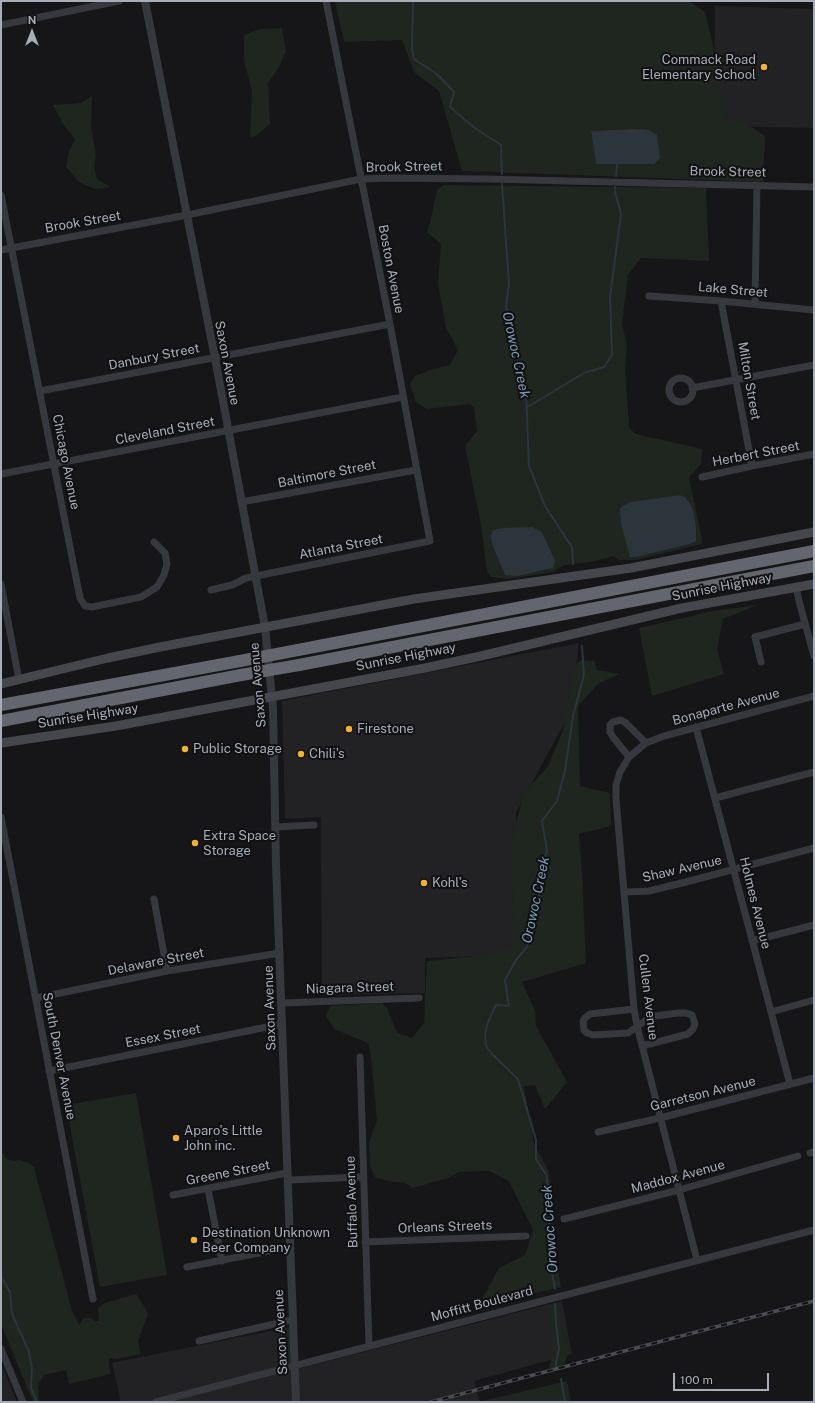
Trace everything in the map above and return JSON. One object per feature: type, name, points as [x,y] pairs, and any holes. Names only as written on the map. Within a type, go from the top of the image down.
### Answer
[{"type":"highway","points":[[759,562],[814,544]]},
{"type":"highway","name":"Sunrise Highway","points":[[1,705],[240,661],[814,551]]},
{"type":"highway","name":"Sunrise Highway","points":[[1,720],[814,566]]},
{"type":"main road","points":[[1,684],[127,654],[265,627],[447,593],[642,567],[814,532]]},
{"type":"main road","name":"Sunrise Highway","points":[[1,743],[98,730],[463,660],[658,614],[814,584]]},
{"type":"street","points":[[1,25],[119,1]]},
{"type":"street","name":"Saxon Avenue","points":[[145,1],[265,627],[272,696],[275,827],[296,1402]]},
{"type":"street","name":"Boston Avenue","points":[[326,1],[390,324],[430,541]]},
{"type":"street","name":"Brook Street","points":[[1,250],[186,216],[361,179],[487,179],[814,187]]},
{"type":"street","points":[[755,304],[757,185]]},
{"type":"street","name":"Chicago Avenue","points":[[1,195],[80,598],[85,606],[92,607],[141,597],[157,587],[164,575],[167,564],[165,553],[154,542]]},
{"type":"street","name":"Lake Street","points":[[649,296],[814,310]]},
{"type":"street","name":"Milton Street","points":[[721,301],[752,466]]},
{"type":"street","name":"Danbury Street","points":[[40,391],[390,324]]},
{"type":"street","points":[[692,388],[814,365]]},
{"type":"street","name":"Cleveland Street","points":[[1,474],[403,397]]},
{"type":"street","name":"Herbert Street","points":[[702,477],[814,454]]},
{"type":"street","name":"Baltimore Street","points":[[241,502],[416,470]]},
{"type":"street","name":"Atlanta Street","points":[[211,590],[232,585],[246,578],[430,541]]},
{"type":"street","points":[[1,584],[19,680]]},
{"type":"street","points":[[796,587],[814,656]]},
{"type":"street","points":[[761,662],[755,637],[805,624]]},
{"type":"street","name":"Bonaparte Avenue","points":[[646,743],[696,727],[814,696]]},
{"type":"street","points":[[629,757],[610,732],[610,725],[613,722],[621,720],[626,723],[646,743]]},
{"type":"street","name":"Holmes Avenue","points":[[696,727],[790,1084]]},
{"type":"street","name":"Cullen Avenue","points":[[646,743],[629,757],[620,772],[616,785],[634,1008],[637,1026],[697,1260]]},
{"type":"street","points":[[715,798],[814,772]]},
{"type":"street","name":"South Denver Avenue","points":[[1,817],[93,1299]]},
{"type":"street","points":[[275,827],[314,825]]},
{"type":"street","name":"Shaw Avenue","points":[[625,892],[649,891],[814,848]]},
{"type":"street","points":[[154,899],[167,971]]},
{"type":"street","points":[[752,941],[814,925]]},
{"type":"street","name":"Delaware Street","points":[[36,998],[167,971],[280,953]]},
{"type":"street","name":"Niagara Street","points":[[282,1003],[420,998]]},
{"type":"street","points":[[771,1012],[814,1000]]},
{"type":"street","points":[[634,1008],[590,1014],[583,1021],[584,1030],[593,1035],[628,1033],[655,1016],[686,1013],[692,1015],[694,1018],[695,1024],[693,1029],[688,1034],[642,1046]]},
{"type":"street","name":"Essex Street","points":[[49,1071],[282,1024]]},
{"type":"street","name":"Buffalo Avenue","points":[[360,1058],[369,1346]]},
{"type":"street","name":"Garretson Avenue","points":[[598,1132],[660,1118],[814,1078]]},
{"type":"street","name":"Maddox Avenue","points":[[564,1219],[679,1190],[798,1156]]},
{"type":"street","name":"Greene Street","points":[[174,1195],[287,1177],[363,1177]]},
{"type":"street","points":[[208,1189],[222,1260]]},
{"type":"street","name":"Moffitt Boulevard","points":[[156,1402],[814,1230]]},
{"type":"street","name":"Orleans Streets","points":[[365,1242],[526,1236]]},
{"type":"street","points":[[186,1267],[290,1248]]},
{"type":"street","points":[[199,1341],[292,1320]]},
{"type":"street","points":[[1,1349],[23,1402]]},
{"type":"shaded area","points":[[335,1],[690,2],[705,12],[717,63],[723,117],[744,122],[765,136],[763,182],[462,171],[439,91],[414,72],[402,40],[344,42]],"holes":[[[632,129],[596,164],[591,131]]]},
{"type":"shaded area","name":"Commack Road Elementary School","points":[[715,6],[814,9],[814,128],[714,126]]},
{"type":"shaded area","points":[[282,28],[286,51],[279,67],[268,83],[270,124],[256,136],[250,137],[252,91],[244,60],[244,35],[260,29]]},
{"type":"shaded area","points":[[92,96],[91,126],[96,155],[94,167],[97,179],[111,187],[95,189],[79,182],[66,167],[69,152],[75,139],[63,124],[53,105],[81,103]]},
{"type":"shaded area","points":[[632,129],[649,130],[657,135],[660,158],[654,164],[596,164],[591,131]]},
{"type":"shaded area","points":[[444,185],[706,188],[709,261],[641,258],[628,275],[622,324],[627,345],[625,368],[629,428],[636,434],[702,449],[701,464],[689,478],[702,544],[635,560],[618,560],[614,556],[590,562],[564,565],[553,572],[507,579],[491,577],[487,571],[481,525],[465,446],[477,431],[474,408],[470,404],[427,409],[416,402],[410,384],[415,376],[430,370],[450,365],[458,350],[446,328],[438,283],[441,244],[427,232],[437,190]],"holes":[[[677,495],[685,497],[691,505],[694,513],[696,527],[690,544],[637,557],[630,557]],[[542,532],[555,560],[505,575],[490,536]]]},
{"type":"shaded area","points":[[680,495],[685,497],[691,505],[694,513],[696,541],[690,544],[637,557],[630,557],[621,523],[620,509],[624,505],[631,502]]},
{"type":"shaded area","points":[[532,527],[542,532],[555,560],[553,568],[518,576],[505,575],[490,536],[494,530],[502,528]]},
{"type":"shaded area","points":[[758,605],[723,619],[717,649],[724,674],[652,696],[639,628],[713,611]]},
{"type":"shaded area","points":[[579,643],[570,712],[516,813],[518,955],[425,958],[425,993],[322,995],[321,817],[285,819],[282,701]]},
{"type":"shaded area","points":[[581,660],[594,661],[597,670],[620,674],[599,683],[578,706],[580,786],[610,793],[611,826],[579,834],[586,963],[522,982],[535,1011],[536,1026],[567,1082],[545,1109],[535,1085],[524,1086],[534,1143],[548,1170],[551,1183],[554,1245],[561,1287],[478,1306],[499,1268],[525,1255],[533,1230],[509,1181],[489,1171],[459,1172],[448,1178],[413,1188],[405,1183],[387,1181],[375,1177],[370,1166],[369,1143],[377,1120],[371,1056],[368,1043],[334,1029],[326,1016],[330,1006],[381,1003],[387,1008],[397,1033],[412,1038],[424,1023],[427,961],[486,955],[501,952],[512,947],[512,846],[514,831],[524,793],[548,766],[563,730],[574,666]]},
{"type":"shaded area","points":[[136,1093],[167,1275],[100,1287],[66,1105]]},
{"type":"shaded area","points":[[1,1151],[7,1159],[14,1161],[19,1160],[29,1163],[34,1167],[72,1311],[79,1325],[84,1318],[91,1318],[95,1321],[99,1321],[98,1308],[105,1303],[136,1294],[148,1314],[138,1341],[141,1354],[116,1359],[109,1358],[111,1374],[69,1384],[66,1370],[44,1375],[38,1384],[39,1402],[33,1402],[1,1324]]},
{"type":"shaded area","points":[[562,1301],[572,1354],[474,1381],[480,1402],[121,1402],[112,1363],[290,1327],[290,1371]]},
{"type":"shaded area","points":[[559,1304],[560,1320],[569,1350],[564,1365],[549,1369],[553,1343],[549,1305]]},
{"type":"shaded area","points":[[1,1363],[17,1402],[1,1402]]},
{"type":"shaded area","points":[[567,1381],[571,1402],[483,1402],[483,1401]]},
{"type":"waterway","name":"Orowoc Creek","points":[[413,1],[412,49],[414,59],[437,74],[454,92],[450,107],[476,129],[501,145],[502,174]]},
{"type":"waterway","points":[[616,176],[617,164]]},
{"type":"waterway","name":"Orowoc Creek","points":[[502,184],[509,284],[506,306],[511,339],[526,389],[529,466],[545,506],[572,547],[573,564]]},
{"type":"waterway","points":[[526,408],[584,373],[604,367],[612,355],[610,297],[621,214],[615,187]]},
{"type":"waterway","name":"Orowoc Creek","points":[[555,1289],[551,1267],[547,1176],[536,1159],[536,1140],[518,1079],[492,1054],[486,1046],[485,1034],[488,1022],[496,1005],[509,1006],[505,980],[516,960],[527,947],[532,928],[541,887],[542,863],[547,851],[542,821],[557,801],[565,771],[573,716],[584,675],[582,646]]},
{"type":"waterway","points":[[1,1276],[10,1292],[12,1314],[29,1352],[32,1368],[31,1388],[37,1402]]},
{"type":"waterway","name":"Orowoc Creek","points":[[555,1304],[559,1349],[556,1367]]},
{"type":"waterway","name":"Orowoc Creek","points":[[561,1379],[565,1402]]},
{"type":"railway","points":[[431,1402],[814,1301]]},
{"type":"place","name":"Commack Road Elementary School","points":[[764,67]]},
{"type":"place","name":"Firestone","points":[[349,729]]},
{"type":"place","name":"Public Storage","points":[[185,749]]},
{"type":"place","name":"Chili's","points":[[301,754]]},
{"type":"place","name":"Extra Space Storage","points":[[195,843]]},
{"type":"place","name":"Kohl's","points":[[424,883]]},
{"type":"place","name":"Aparo's Little John inc.","points":[[176,1138]]},
{"type":"place","name":"Destination Unknown Beer Company","points":[[194,1240]]}]
